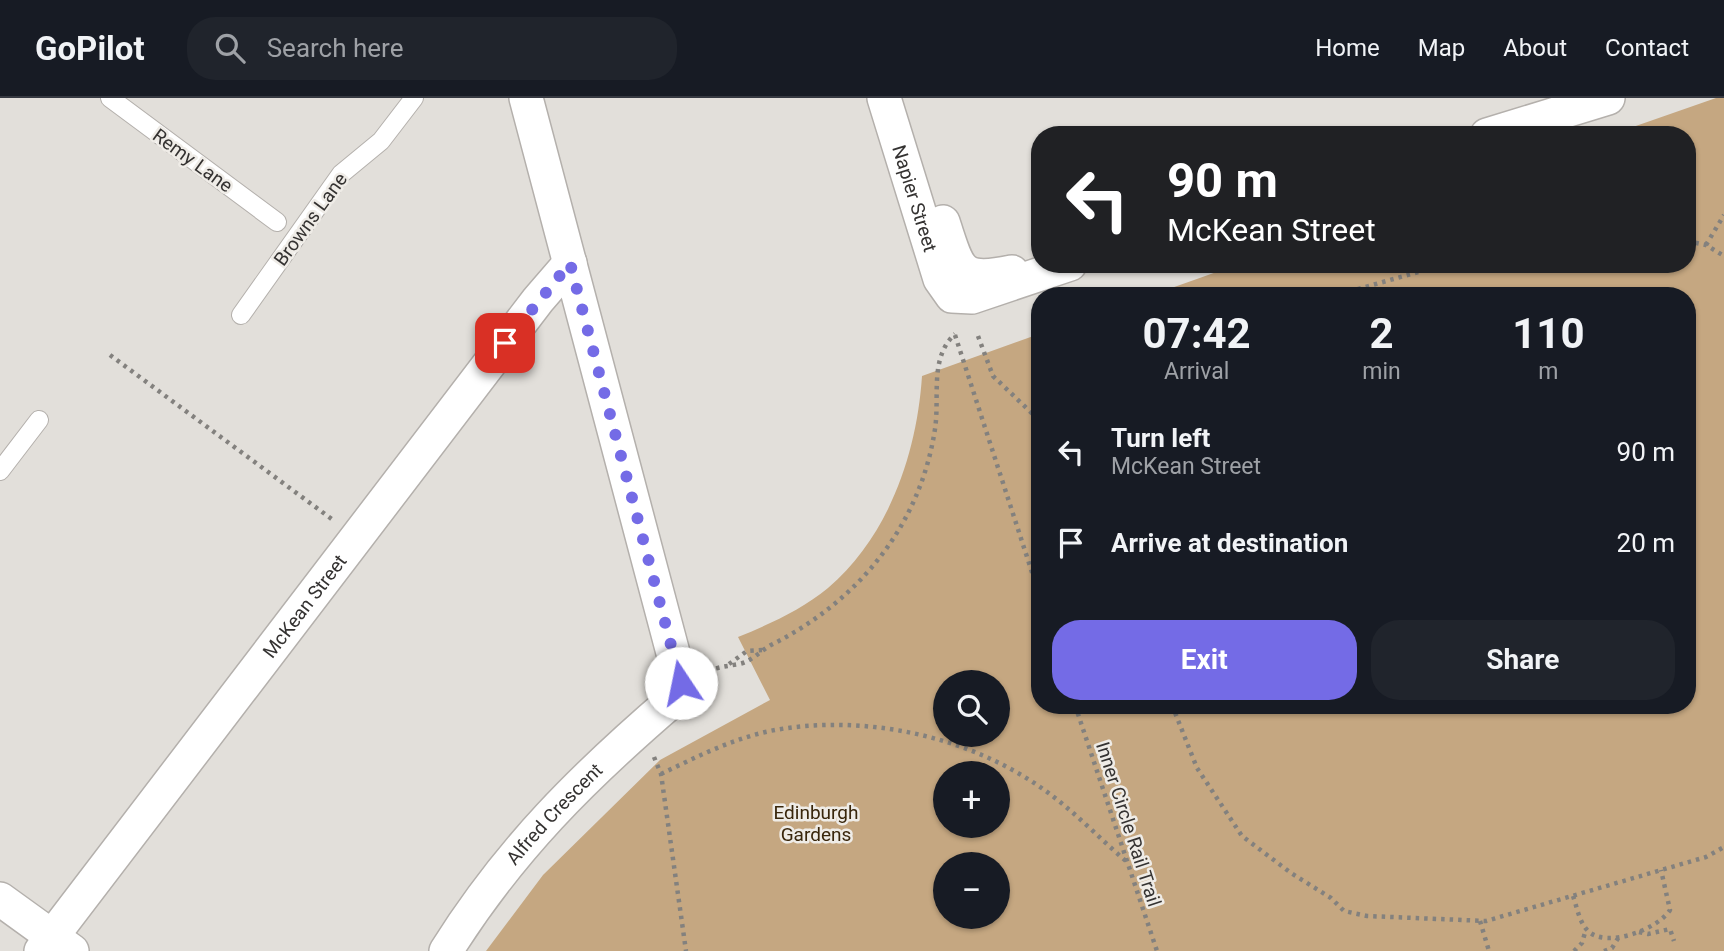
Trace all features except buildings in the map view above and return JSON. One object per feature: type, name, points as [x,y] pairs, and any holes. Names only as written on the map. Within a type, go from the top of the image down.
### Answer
[{"type":"street","points":[[526,98],[570,263]]},
{"type":"street","name":"Napier Street","points":[[887,98],[931,254],[944,287],[960,284]]},
{"type":"street","points":[[1516,126],[1608,98]]},
{"type":"street","name":"McKean Street","points":[[55,946],[356,538],[538,300],[570,263]]},
{"type":"street","name":"Alfred Crescent","points":[[446,951],[489,885],[527,838],[571,792],[678,691],[678,666],[570,263]]},
{"type":"street","points":[[1031,268],[960,284],[972,297],[1043,273]]},
{"type":"street","points":[[0,899],[55,946]]},
{"type":"lane","name":"Remy Lane","points":[[110,98],[277,222]]},
{"type":"lane","name":"Browns Lane","points":[[240,316],[341,174],[381,141],[414,98]]},
{"type":"lane","points":[[0,471],[39,420]]},
{"type":"path","points":[[1706,245],[1724,215]]},
{"type":"path","points":[[1696,243],[1706,245],[1724,256]]},
{"type":"path","points":[[1365,287],[1415,273]]},
{"type":"path","points":[[762,650],[747,651],[729,664],[739,664],[809,624],[844,598],[878,561],[905,519],[917,495],[933,443],[939,355],[955,334],[1031,569]]},
{"type":"path","points":[[978,336],[993,376],[1031,412]]},
{"type":"path","points":[[110,355],[356,538]]},
{"type":"path","name":"Inner Circle Rail Trail","points":[[1078,714],[1157,951]]},
{"type":"path","points":[[1176,714],[1197,768],[1242,836],[1291,873],[1331,898],[1344,911],[1367,916],[1480,920],[1706,857],[1724,847]]},
{"type":"path","points":[[662,774],[711,751],[774,730],[849,726],[909,733],[982,753],[1044,789],[1127,862]]},
{"type":"path","points":[[641,727],[662,774],[686,951]]},
{"type":"path","points":[[1586,929],[1604,939],[1653,926],[1664,919],[1670,910],[1661,870]]},
{"type":"path","points":[[1573,896],[1586,929],[1582,943],[1574,951]]},
{"type":"path","points":[[1480,920],[1489,951]]},
{"type":"path","points":[[1636,931],[1648,934],[1670,929],[1674,941]]},
{"type":"path","points":[[1604,951],[1612,948],[1620,936]]},
{"type":"green space","name":"Edinburgh Gardens","points":[[1716,98],[1724,98],[1724,951],[486,951],[543,875],[660,760],[770,700],[738,637],[785,616],[818,596],[849,567],[868,544],[896,491],[906,463],[914,434],[922,376],[1031,337],[1031,714],[1696,714],[1696,287],[1174,287],[1214,273],[1696,273],[1696,126],[1636,126]]},
{"type":"route","points":[[505,343],[570,263],[681,683]]}]
